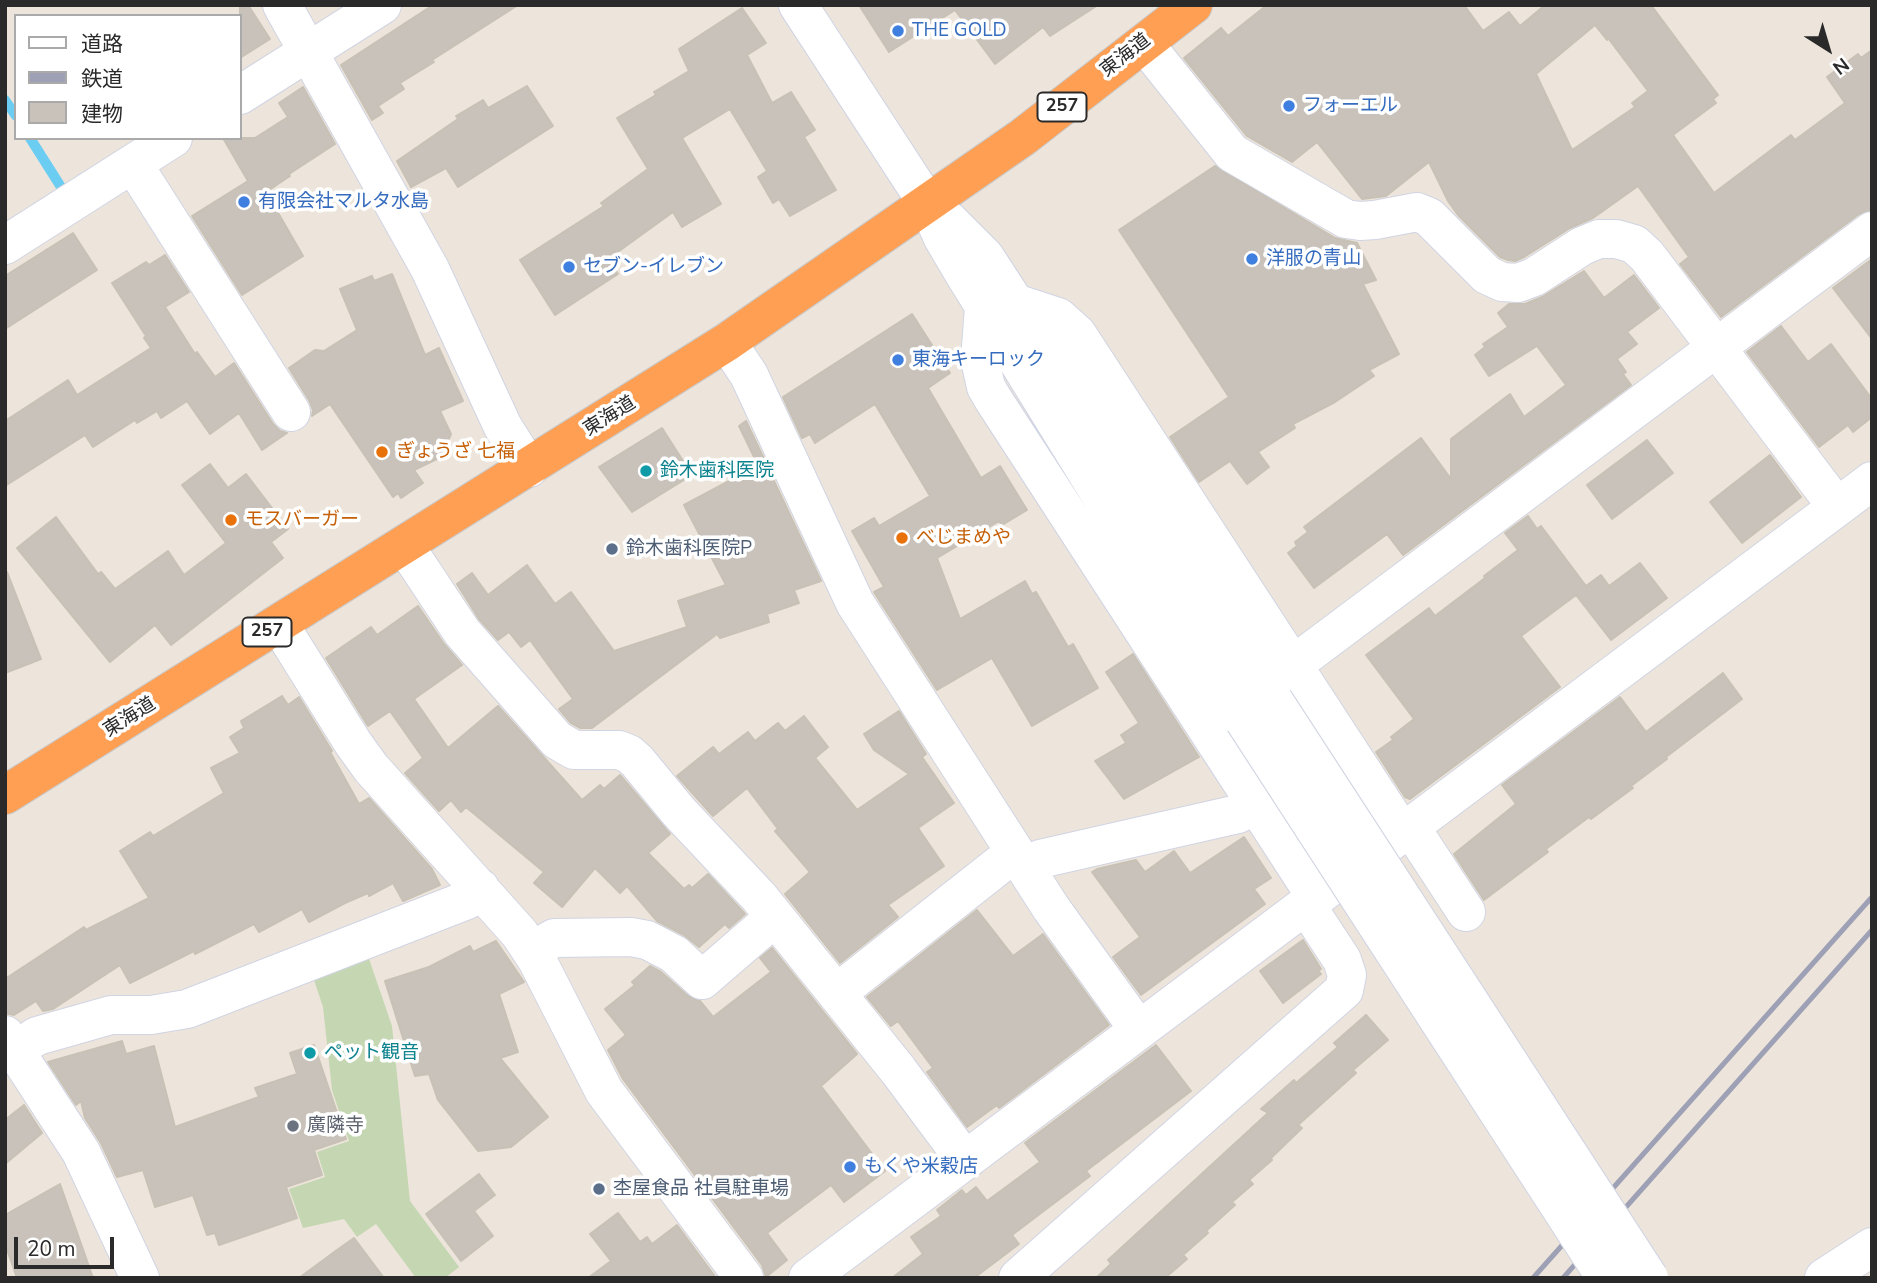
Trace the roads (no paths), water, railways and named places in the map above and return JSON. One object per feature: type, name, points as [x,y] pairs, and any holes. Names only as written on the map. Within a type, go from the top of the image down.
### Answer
[{"type":"highway","name":"東海道","points":[[5,795],[727,342],[1023,136],[1143,43],[1182,8]]},
{"type":"street","points":[[282,5],[430,269],[503,427],[529,468]]},
{"type":"street","points":[[242,94],[382,5]]},
{"type":"street","points":[[798,5],[927,203],[943,238],[1000,305],[1163,596],[1259,710],[1649,1278]]},
{"type":"street","points":[[1143,43],[1232,153],[1346,219],[1360,221],[1417,212],[1429,216],[1487,275],[1502,282],[1518,282],[1534,277],[1582,246],[1599,239],[1616,239],[1634,244],[1647,256],[1837,507]]},
{"type":"street","points":[[5,246],[170,140]]},
{"type":"street","points":[[133,164],[291,412]]},
{"type":"street","points":[[1293,665],[1872,231]]},
{"type":"street","points":[[1000,305],[1058,317],[1077,334],[1293,665],[1406,831],[1466,912]]},
{"type":"street","points":[[1000,305],[980,360],[986,387],[1255,803],[1311,901],[1347,975],[1344,990],[1018,1278]]},
{"type":"street","points":[[727,342],[749,375],[855,603],[1051,908],[1139,1030]]},
{"type":"street","points":[[808,1278],[1872,481]]},
{"type":"street","points":[[405,546],[462,632],[557,740],[574,750],[619,750],[629,754],[775,917],[965,1160]]},
{"type":"street","points":[[279,624],[367,761],[511,921],[532,951],[604,1091],[744,1278]]},
{"type":"street","points":[[1259,710],[1606,1278]]},
{"type":"street","points":[[836,993],[999,865],[1040,859],[1238,814],[1255,803]]},
{"type":"street","points":[[140,1278],[85,1159],[10,1042],[111,1015],[169,1013],[204,1003],[467,900],[480,888]]},
{"type":"street","points":[[532,951],[554,938],[631,937],[661,946],[674,954],[702,981],[775,917]]},
{"type":"street","points":[[1824,1278],[1872,1247]]},
{"type":"waterway","points":[[5,100],[14,113]]},
{"type":"waterway","points":[[31,140],[61,187]]},
{"type":"railway","points":[[1533,1278],[1872,897]]},
{"type":"railway","points":[[1563,1278],[1872,930]]},
{"type":"place","name":"THE GOLD","points":[[898,31]]},
{"type":"place","name":"フォーエル","points":[[1289,106]]},
{"type":"place","name":"有限会社マルタ水島","points":[[244,202]]},
{"type":"place","name":"洋服の青山","points":[[1252,259]]},
{"type":"place","name":"セブン-イレブン","points":[[569,267]]},
{"type":"place","name":"東海キーロック","points":[[898,360]]},
{"type":"place","name":"ぎょうざ 七福","points":[[382,452]]},
{"type":"place","name":"鈴木歯科医院","points":[[646,471]]},
{"type":"place","name":"モスバーガー","points":[[231,520]]},
{"type":"place","name":"べじまめや","points":[[902,538]]},
{"type":"place","name":"鈴木歯科医院P","points":[[612,549]]},
{"type":"place","name":"ペット観音","points":[[310,1053]]},
{"type":"place","name":"廣隣寺","points":[[293,1126]]},
{"type":"place","name":"もくや米穀店","points":[[850,1167]]},
{"type":"place","name":"杢屋食品 社員駐車場","points":[[599,1189]]}]
